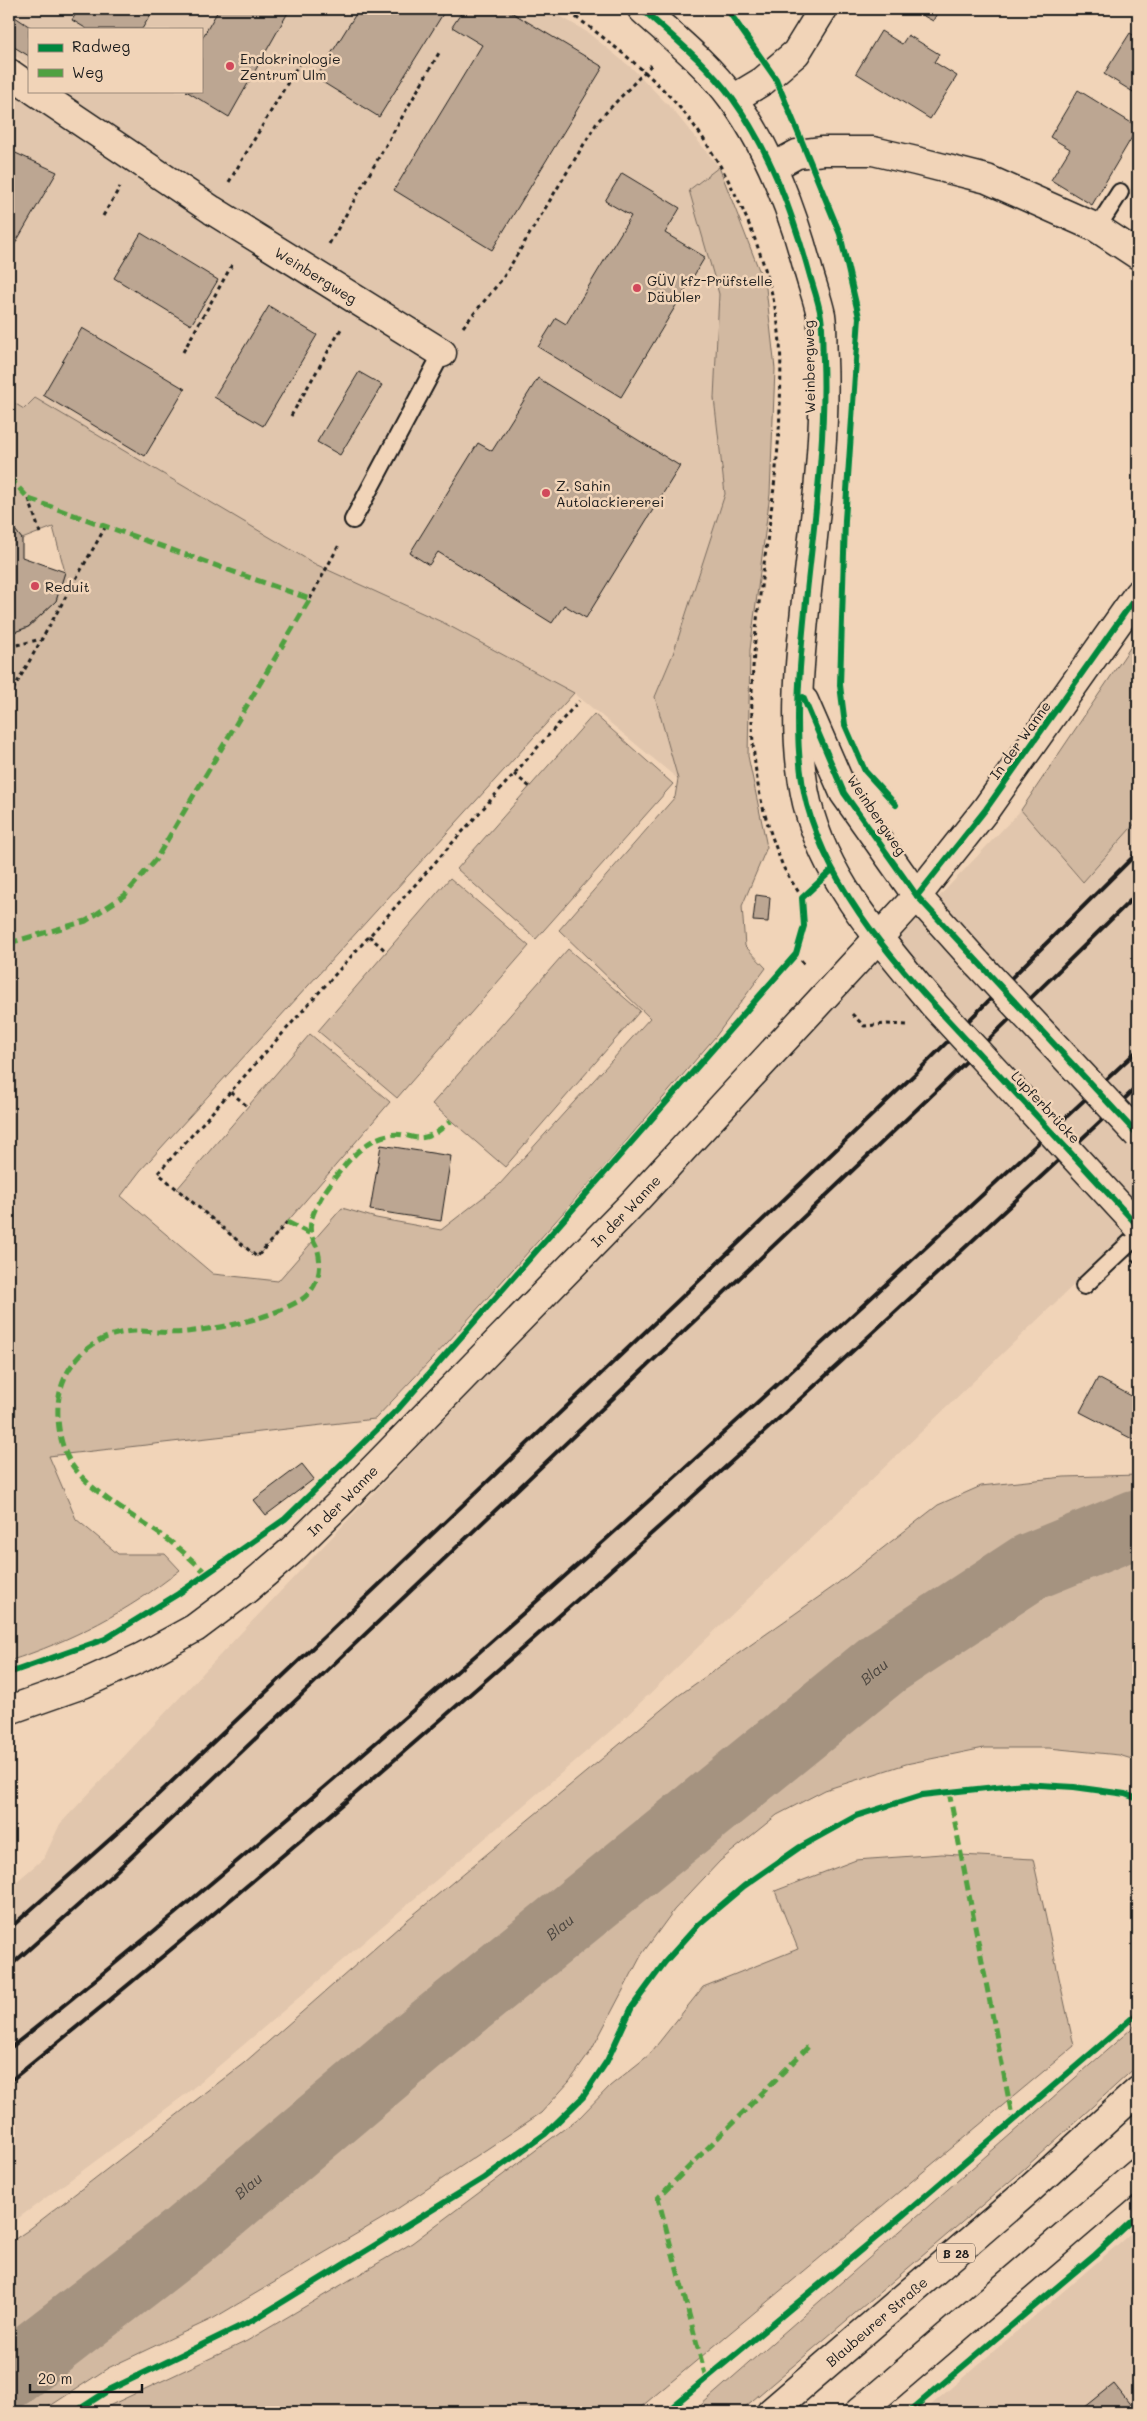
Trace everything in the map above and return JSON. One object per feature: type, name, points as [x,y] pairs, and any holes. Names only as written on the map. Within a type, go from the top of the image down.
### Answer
[{"type":"street","name":"Weinbergweg","points":[[642,9],[713,74],[733,99],[773,167],[801,241],[821,316],[824,399],[819,482],[801,653],[800,749],[807,805],[832,870],[878,938]]},
{"type":"street","points":[[733,99],[763,81],[796,53],[823,9]]},
{"type":"street","points":[[9,74],[28,86]]},
{"type":"street","name":"Weinbergweg","points":[[36,92],[249,234],[442,353]]},
{"type":"street","points":[[773,167],[797,154],[823,151],[873,151],[987,179],[1097,228],[1138,255]]},
{"type":"street","name":"In der Wanne","points":[[9,1710],[83,1684],[142,1657],[195,1628],[247,1589],[290,1552],[386,1458],[628,1208],[917,896],[986,809],[1138,594]]},
{"type":"street","name":"Weinbergweg","points":[[800,690],[823,749],[844,793],[917,896],[1138,1136]]},
{"type":"street","name":"Lupferbrücke","points":[[878,938],[934,1005],[1138,1226]]},
{"type":"street","name":"Blaubeurer Straße","points":[[771,2412],[1030,2189],[1138,2091]]},
{"type":"street","points":[[859,2412],[1138,2173]]},
{"type":"lane","points":[[1097,228],[1120,192]]},
{"type":"lane","points":[[353,520],[442,353]]},
{"type":"lane","points":[[1084,1286],[1138,1235]]},
{"type":"path","points":[[562,9],[645,70],[696,124],[724,171],[767,274],[778,320],[781,369],[780,431],[755,643],[752,696],[753,748],[757,783],[783,866],[802,898]]},
{"type":"path","points":[[312,272],[439,53]]},
{"type":"path","points":[[212,210],[300,62]]},
{"type":"path","points":[[442,353],[503,278],[598,120],[645,70]]},
{"type":"path","points":[[183,352],[249,234]]},
{"type":"path","points":[[291,416],[357,300]]},
{"type":"path","points":[[29,499],[40,533]]},
{"type":"path","points":[[310,599],[353,520]]},
{"type":"path","points":[[9,697],[106,526]]},
{"type":"path","points":[[9,647],[42,639]]},
{"type":"path","points":[[288,1222],[257,1257],[158,1173],[579,701]]},
{"type":"path","points":[[514,774],[530,787]]},
{"type":"path","points":[[369,936],[387,952]]},
{"type":"path","points":[[828,990],[864,1026],[887,1024],[913,1026]]},
{"type":"path","points":[[231,1092],[248,1107]]},
{"type":"shaded area","points":[[9,9],[548,9],[587,32],[633,69],[673,110],[719,167],[689,190],[719,294],[714,398],[725,494],[673,654],[655,697],[678,779],[574,693],[444,623],[315,564],[9,400],[9,98],[28,70],[28,92],[202,92],[202,28],[28,28],[28,64],[9,52]]},
{"type":"shaded area","points":[[719,167],[766,288],[775,369],[770,494],[750,650],[748,756],[767,847],[742,906],[745,946],[766,968],[716,1036],[604,1167],[448,1342],[375,1419],[49,1456],[76,1519],[118,1554],[165,1554],[180,1570],[120,1612],[55,1644],[9,1661],[9,634],[29,627],[56,601],[65,572],[53,527],[22,539],[9,522],[9,400],[24,409],[35,398],[315,564],[444,623],[574,693],[140,1171],[121,1196],[213,1274],[278,1281],[342,1208],[376,1218],[441,1230],[499,1185],[650,1018],[559,930],[675,797],[678,779],[655,697],[673,654],[725,494],[714,398],[719,294],[689,190]]},
{"type":"shaded area","points":[[1138,636],[1138,820],[1083,882],[1021,810]]},
{"type":"shaded area","points":[[594,714],[673,784],[536,939],[457,869]]},
{"type":"shaded area","points":[[1021,810],[1082,882],[1138,820],[1138,1223],[615,1727],[186,2094],[9,2225],[9,1888],[44,1858],[60,1824]]},
{"type":"shaded area","points":[[450,878],[529,946],[397,1098],[318,1031]]},
{"type":"shaded area","points":[[568,949],[640,1011],[505,1167],[432,1104]]},
{"type":"shaded area","points":[[310,1034],[390,1102],[257,1257],[177,1189]]},
{"type":"shaded area","points":[[1138,1475],[1138,1761],[1119,1755],[1049,1748],[984,1748],[906,1764],[825,1790],[777,1815],[720,1861],[674,1910],[642,1954],[591,2051],[569,2082],[541,2113],[385,2217],[214,2318],[108,2368],[41,2412],[9,2412],[9,2243],[244,2063],[407,1920],[678,1696],[833,1587],[938,1505],[981,1486],[1064,1477]]},
{"type":"shaded area","points":[[942,1854],[1033,1859],[1074,2046],[635,2412],[96,2412],[247,2341],[412,2243],[580,2117],[610,2086],[649,2055],[703,1987],[798,1949],[775,1891],[856,1860]]},
{"type":"shaded area","points":[[1138,2023],[1138,2065],[1015,2177],[739,2412],[693,2412]]},
{"type":"shaded area","points":[[1138,2227],[1138,2412],[923,2412]]},
{"type":"building","points":[[79,9],[154,9],[143,28],[85,28],[72,20]]},
{"type":"building","name":"Endokrinologie Zentrum Ulm","points":[[219,9],[290,9],[229,117],[188,92],[202,92],[202,38]]},
{"type":"building","points":[[359,9],[446,9],[379,117],[316,78]]},
{"type":"building","points":[[464,9],[506,9],[603,67],[492,250],[394,190],[482,45],[452,27]]},
{"type":"building","points":[[911,9],[939,9],[933,21]]},
{"type":"building","points":[[9,13],[32,28],[28,28],[28,55],[9,44]]},
{"type":"building","points":[[881,31],[902,44],[908,35],[939,54],[934,62],[957,76],[930,119],[856,73]]},
{"type":"building","points":[[1130,33],[1138,38],[1138,95],[1104,74]]},
{"type":"building","points":[[1078,90],[1138,127],[1092,205],[1051,180],[1070,149],[1050,137]]},
{"type":"building","points":[[9,150],[57,172],[9,254]]},
{"type":"building","name":"GÜV kfz-Prüfstelle Däubler","points":[[622,173],[680,208],[665,233],[705,257],[621,397],[538,347],[556,318],[566,324],[631,216],[605,201]]},
{"type":"building","points":[[141,233],[218,280],[191,325],[114,278]]},
{"type":"building","points":[[269,306],[317,335],[263,426],[214,397]]},
{"type":"building","points":[[82,328],[185,389],[145,456],[43,395]]},
{"type":"building","points":[[359,372],[382,385],[340,455],[317,442]]},
{"type":"building","points":[[538,378],[680,466],[586,618],[564,605],[552,623],[438,552],[429,565],[410,553],[478,443],[492,451]]},
{"type":"building","name":"Reduit","points":[[9,522],[22,539],[22,557],[65,572],[56,601],[28,627],[9,634]]},
{"type":"building","points":[[756,895],[770,897],[768,922],[753,921]]},
{"type":"building","points":[[381,1145],[451,1156],[441,1221],[370,1210]]},
{"type":"building","points":[[1098,1378],[1137,1399],[1138,1396],[1138,1442],[1080,1412]]},
{"type":"building","points":[[302,1464],[314,1479],[266,1515],[254,1500]]},
{"type":"building","points":[[1114,2384],[1136,2412],[1079,2412]]},
{"type":"waterway","name":"Blau","points":[[9,2375],[187,2237],[419,2041],[884,1663],[1030,1567],[1138,1523]]},
{"type":"railway","points":[[9,1929],[126,1825],[704,1276],[916,1073],[1138,852]]},
{"type":"railway","points":[[9,1967],[111,1876],[935,1092],[1138,893]]},
{"type":"railway","points":[[9,2049],[98,1978],[315,1795],[556,1584],[752,1407],[1138,1050]]},
{"type":"railway","points":[[9,2082],[155,1963],[442,1719],[863,1342],[1138,1086]]},
{"type":"marked path","points":[[9,477],[29,499],[310,599],[156,859],[125,895],[86,921],[9,943]]},
{"type":"marked path","points":[[207,1574],[167,1539],[94,1489],[70,1462],[63,1447],[58,1422],[60,1390],[66,1376],[82,1353],[93,1344],[120,1333],[135,1331],[181,1333],[231,1325],[259,1318],[299,1301],[310,1291],[319,1271],[319,1256],[310,1229],[313,1214],[322,1196],[342,1168],[359,1150],[379,1138],[395,1134],[418,1138],[429,1136],[451,1121]]},
{"type":"marked path","points":[[287,1222],[311,1234]]},
{"type":"marked path","points":[[949,1792],[1013,2121]]},
{"type":"marked path","points":[[706,2378],[658,2198],[808,2047]]},
{"type":"cycle path","points":[[642,9],[712,74],[746,118],[769,161],[788,206],[819,307],[822,327],[824,387],[822,443],[802,636],[798,724],[802,780],[807,805],[820,842],[837,877],[858,911],[906,974],[1138,1226]]},
{"type":"cycle path","points":[[727,9],[776,79],[840,234],[859,317],[845,520],[840,685],[845,725],[865,771],[896,805]]},
{"type":"cycle path","points":[[917,896],[986,809],[1138,594]]},
{"type":"cycle path","points":[[803,697],[844,793],[917,896],[1138,1135]]},
{"type":"cycle path","points":[[9,1673],[105,1639],[178,1594],[285,1519],[399,1408],[796,954],[804,926],[802,898],[832,870]]},
{"type":"cycle path","points":[[75,2412],[109,2390],[255,2319],[484,2178],[545,2134],[583,2097],[607,2061],[632,2007],[665,1962],[699,1924],[744,1886],[800,1847],[856,1816],[922,1795],[1023,1784],[1074,1787],[1125,1794],[1138,1799]]},
{"type":"cycle path","points":[[666,2412],[902,2216],[1138,2013]]},
{"type":"cycle path","points":[[909,2412],[1095,2255],[1138,2215]]},
{"type":"place","name":"Endokrinologie Zentrum Ulm","points":[[230,66]]},
{"type":"place","name":"GÜV kfz-Prüfstelle Däubler","points":[[637,288]]},
{"type":"place","name":"Z. Sahin Autolackiererei","points":[[546,493]]},
{"type":"place","name":"Reduit","points":[[35,586]]}]
